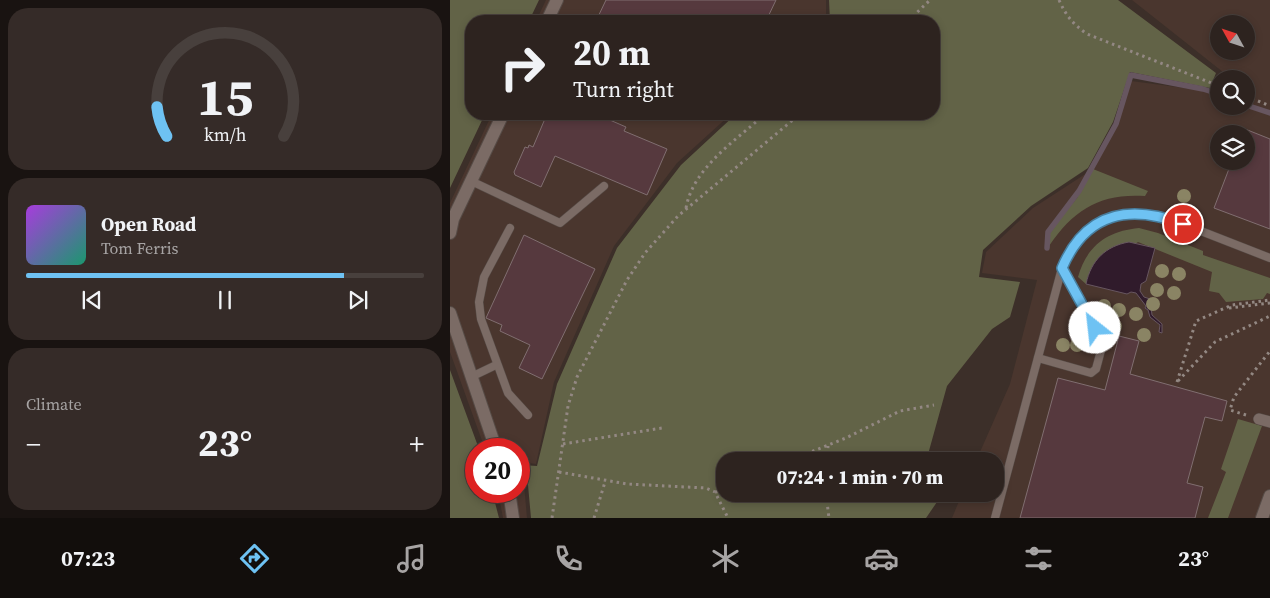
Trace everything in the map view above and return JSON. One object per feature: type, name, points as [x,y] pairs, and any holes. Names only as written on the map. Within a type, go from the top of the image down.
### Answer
[{"type":"street","points":[[550,15],[557,0]]},
{"type":"street","points":[[450,233],[454,219],[500,120]]},
{"type":"street","points":[[450,313],[492,438]]},
{"type":"street","points":[[1262,518],[1270,496]]},
{"type":"street","points":[[511,503],[513,518]]},
{"type":"lane","points":[[471,181],[560,223],[604,186]]},
{"type":"lane","points":[[995,518],[1062,268],[1070,251],[1096,224],[1120,215],[1133,213],[1165,218],[1270,258]]},
{"type":"lane","points":[[510,228],[484,277],[480,302],[480,319],[508,393],[528,414]]},
{"type":"lane","points":[[1038,358],[1091,373],[1096,369],[1103,343],[1062,268]]},
{"type":"lane","points":[[471,377],[496,365]]},
{"type":"path","points":[[914,15],[930,0]]},
{"type":"path","points":[[1059,0],[1065,14],[1073,24],[1087,34],[1210,82]]},
{"type":"path","points":[[1255,100],[1270,106]]},
{"type":"path","points":[[686,209],[688,194],[710,162],[758,120]]},
{"type":"path","points":[[552,518],[568,406],[577,377],[604,320],[627,280],[645,253],[686,209],[793,120]]},
{"type":"path","points":[[1270,302],[1228,308],[1196,321],[1177,382],[1215,342],[1270,316]]},
{"type":"path","points":[[1238,412],[1230,410],[1234,398],[1270,351]]},
{"type":"path","points":[[812,452],[900,411],[934,405]]},
{"type":"path","points":[[563,444],[662,428]]},
{"type":"path","points":[[828,446],[828,452]]},
{"type":"path","points":[[559,472],[605,482],[652,486],[697,486],[715,492],[728,518]]},
{"type":"path","points":[[594,518],[605,482]]},
{"type":"path","points":[[827,502],[829,518]]},
{"type":"shaded area","points":[[546,0],[826,0],[826,15],[539,15]]},
{"type":"shaded area","points":[[1132,0],[1270,0],[1270,518],[952,518],[959,502],[1004,502],[1004,452],[980,452],[1010,384],[1037,280],[982,273],[986,252],[1033,208],[1093,169],[1117,124],[1131,81],[1210,91],[1210,115],[1255,115],[1255,70],[1220,70]]},
{"type":"shaded area","points":[[489,120],[724,120],[677,163],[614,246],[554,382],[536,464],[530,463],[530,438],[481,438],[450,352],[450,203]]},
{"type":"shaded area","points":[[1129,242],[1155,248],[1146,281],[1141,284],[1140,291],[1144,297],[1150,299],[1152,315],[1162,324],[1162,333],[1159,332],[1160,325],[1150,317],[1148,310],[1145,308],[1146,306],[1136,293],[1131,292],[1127,294],[1086,284],[1088,275],[1101,256],[1113,247]]},
{"type":"shaded area","points":[[500,503],[526,503],[527,518],[503,518]]},
{"type":"green space","points":[[450,0],[539,0],[532,15],[465,15],[465,120],[482,120],[450,188]]},
{"type":"green space","points":[[829,0],[1118,0],[1212,70],[1210,70],[1210,88],[1130,72],[1113,122],[1088,168],[1031,206],[983,250],[979,277],[1020,282],[1010,317],[992,329],[947,386],[929,452],[716,452],[716,502],[937,502],[926,518],[531,518],[530,466],[537,466],[557,384],[617,248],[681,165],[730,120],[940,120],[940,15],[830,15]]},
{"type":"green space","points":[[1093,169],[1148,191],[1145,196],[1115,197],[1090,206],[1068,222],[1049,246],[1050,231],[1077,198]]},
{"type":"green space","points":[[1139,228],[1158,233],[1203,251],[1203,255],[1270,278],[1270,294],[1267,293],[1263,299],[1226,302],[1219,293],[1209,291],[1212,272],[1138,242],[1088,276],[1086,284],[1078,277],[1087,256],[1100,242],[1118,232]]},
{"type":"green space","points":[[450,370],[475,438],[465,438],[465,503],[495,503],[499,518],[450,518]]},
{"type":"green space","points":[[1238,419],[1262,426],[1228,518],[1208,518],[1226,472],[1221,469]]},
{"type":"building","points":[[606,0],[776,0],[769,15],[599,15]]},
{"type":"building","points":[[544,120],[610,120],[626,127],[624,131],[667,149],[647,195],[555,156],[541,187],[515,175],[514,172],[525,147],[528,148],[529,145],[533,147]]},
{"type":"building","points":[[1255,133],[1270,139],[1270,229],[1214,208],[1229,170],[1255,170]]},
{"type":"building","points":[[524,235],[595,269],[542,379],[519,368],[530,345],[500,331],[502,325],[486,318]]},
{"type":"building","points":[[1119,336],[1139,341],[1130,374],[1227,401],[1222,421],[1205,417],[1187,483],[1203,487],[1195,518],[1020,518],[1058,378],[1105,390]]},
{"type":"waterway","points":[[1047,248],[1048,232],[1079,191],[1116,124],[1131,75],[1210,91]]},
{"type":"waterway","points":[[1255,108],[1270,113]]},
{"type":"route","points":[[1095,328],[1062,268],[1070,251],[1083,235],[1096,224],[1106,219],[1133,213],[1148,214],[1183,224]]}]
